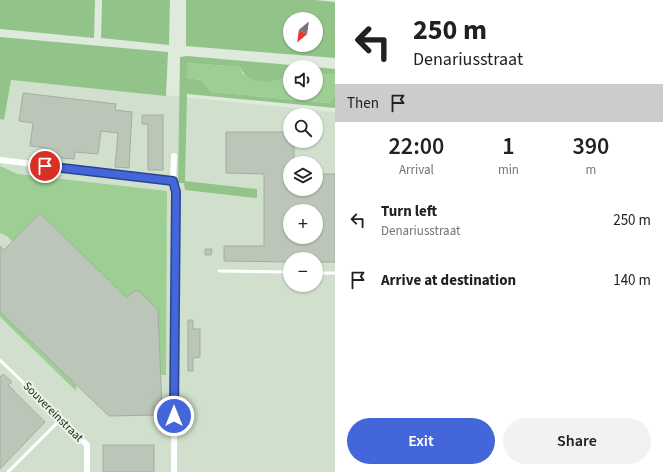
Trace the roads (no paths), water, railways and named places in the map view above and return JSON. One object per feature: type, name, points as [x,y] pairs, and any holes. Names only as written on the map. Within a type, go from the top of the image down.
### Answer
[{"type":"street","points":[[174,156],[173,181],[176,192],[174,472]]},
{"type":"street","points":[[0,160],[173,181]]},
{"type":"street","name":"Souvereinstraat","points":[[68,426],[87,445],[87,472]]},
{"type":"lane","points":[[219,271],[283,272]]},
{"type":"lane","points":[[323,273],[335,273]]},
{"type":"lane","name":"Souvereinstraat","points":[[0,360],[68,426]]},
{"type":"lane","points":[[8,472],[61,419]]}]
